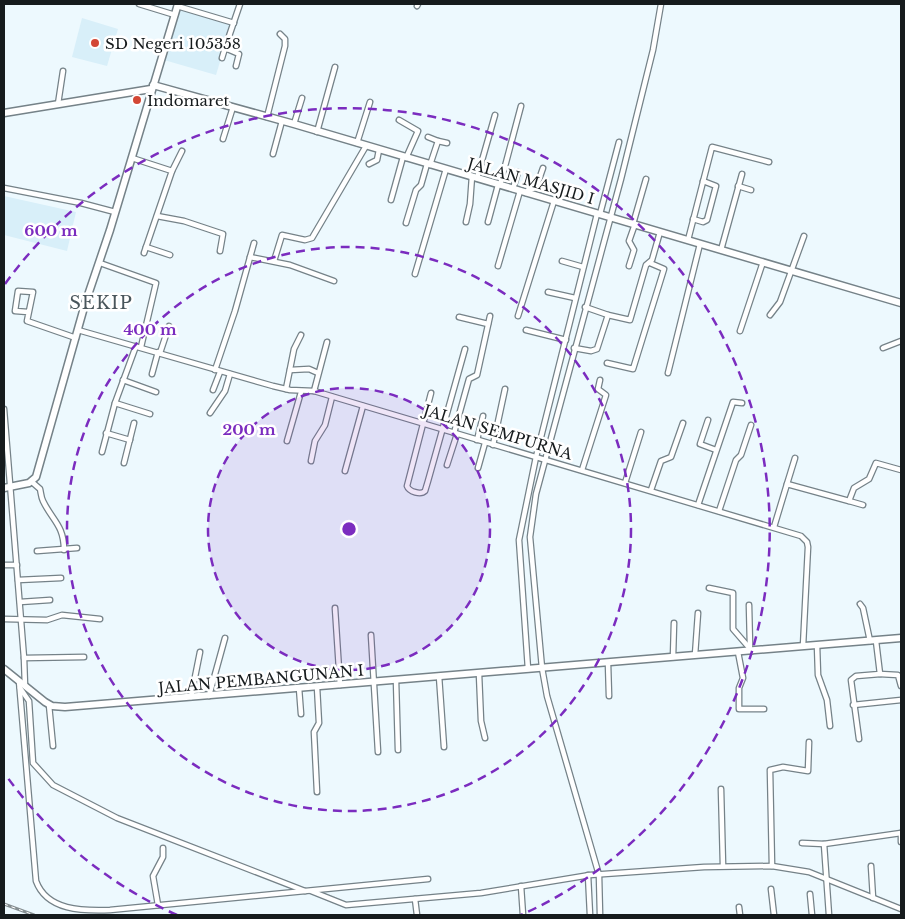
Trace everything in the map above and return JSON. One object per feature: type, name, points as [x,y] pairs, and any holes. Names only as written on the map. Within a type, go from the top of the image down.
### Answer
[{"type":"main road","points":[[4,488],[32,482],[36,477],[78,330],[178,5]]},
{"type":"main road","points":[[4,113],[152,87]]},
{"type":"main road","name":"JALAN MASJID I","points":[[152,87],[294,124],[901,303]]},
{"type":"main road","name":"JALAN PEMBANGUNAN I","points":[[49,705],[65,707],[209,696],[738,652],[751,648],[901,638]]},
{"type":"main road","points":[[4,669],[49,705]]},
{"type":"street","points":[[139,4],[174,15]]},
{"type":"street","points":[[222,58],[240,4]]},
{"type":"street","points":[[600,915],[598,875],[547,696],[536,668],[519,540],[536,457],[559,372],[583,267],[604,215],[653,50],[661,4]]},
{"type":"street","points":[[178,5],[234,23]]},
{"type":"street","points":[[268,117],[285,46],[285,39],[280,34]]},
{"type":"street","points":[[225,48],[239,54],[236,66]]},
{"type":"street","points":[[317,132],[335,67]]},
{"type":"street","points":[[58,104],[63,71]]},
{"type":"street","points":[[294,124],[302,98]]},
{"type":"street","points":[[357,143],[370,102]]},
{"type":"street","points":[[488,222],[521,106]]},
{"type":"street","points":[[223,139],[233,107]]},
{"type":"street","points":[[466,222],[474,177],[495,115]]},
{"type":"street","points":[[391,200],[405,157],[418,131],[399,120]]},
{"type":"street","points":[[273,154],[282,121]]},
{"type":"street","points":[[428,137],[447,143]]},
{"type":"street","points":[[406,223],[416,190],[422,185],[438,141]]},
{"type":"street","points":[[536,668],[530,537],[536,494],[585,308],[618,142]]},
{"type":"street","points":[[274,261],[282,235],[305,240],[312,238],[366,146]]},
{"type":"street","points":[[688,240],[712,147],[769,162]]},
{"type":"street","points":[[370,164],[377,160],[379,150]]},
{"type":"street","points":[[144,253],[172,171],[182,151]]},
{"type":"street","points":[[132,158],[172,171]]},
{"type":"street","points":[[520,191],[536,188],[543,168]]},
{"type":"street","points":[[415,274],[446,169]]},
{"type":"street","points":[[498,266],[520,191],[518,172]]},
{"type":"street","points":[[721,250],[742,174]]},
{"type":"street","points":[[629,266],[634,250],[630,246],[629,241],[646,179]]},
{"type":"street","points":[[693,220],[703,222],[707,220],[713,201],[716,186],[703,180]]},
{"type":"street","points":[[738,186],[751,190]]},
{"type":"street","points":[[4,188],[81,203],[115,212]]},
{"type":"street","points":[[518,316],[554,201]]},
{"type":"street","points":[[157,216],[184,221],[223,234],[220,251]]},
{"type":"street","points":[[585,308],[630,320],[646,265],[650,263],[660,232]]},
{"type":"street","points":[[770,314],[780,302],[804,236]]},
{"type":"street","points":[[214,390],[217,371],[254,243]]},
{"type":"street","points":[[668,373],[700,244]]},
{"type":"street","points":[[146,247],[170,255]]},
{"type":"street","points":[[250,257],[274,261],[334,281]]},
{"type":"street","points":[[562,261],[583,267]]},
{"type":"street","points":[[740,331],[763,262]]},
{"type":"street","points":[[100,263],[156,283],[138,347],[115,403],[102,452]]},
{"type":"street","points":[[607,363],[633,369],[664,269],[650,263]]},
{"type":"street","points":[[28,312],[15,311],[18,291],[33,292],[28,312],[26,320],[28,322],[76,338]]},
{"type":"street","points":[[548,292],[575,298]]},
{"type":"street","points":[[574,348],[591,351],[597,349],[608,315]]},
{"type":"street","points":[[447,465],[469,380],[477,375],[490,316]]},
{"type":"street","points":[[459,317],[488,324]]},
{"type":"street","points":[[152,374],[170,326]]},
{"type":"street","name":"JALAN SEMPURNA","points":[[78,330],[217,371],[286,389],[301,392],[314,391],[625,484],[719,510],[801,536],[807,542],[803,646]]},
{"type":"street","points":[[526,330],[566,340]]},
{"type":"street","points":[[286,389],[294,349],[302,335]]},
{"type":"street","points":[[314,391],[327,342]]},
{"type":"street","points":[[883,348],[901,342]]},
{"type":"street","points":[[431,393],[407,486],[411,490],[423,493],[444,430],[465,349]]},
{"type":"street","points":[[290,370],[302,368],[318,373]]},
{"type":"street","points":[[559,372],[566,375]]},
{"type":"street","points":[[210,413],[224,391],[230,374]]},
{"type":"street","points":[[123,380],[156,392]]},
{"type":"street","points":[[582,470],[606,395],[598,388],[600,380]]},
{"type":"street","points":[[493,445],[505,389]]},
{"type":"street","points":[[286,441],[301,392]]},
{"type":"street","points":[[311,461],[315,442],[325,425],[332,397]]},
{"type":"street","points":[[698,505],[734,400],[742,403]]},
{"type":"street","points":[[115,403],[150,414]]},
{"type":"street","points":[[345,471],[363,406]]},
{"type":"street","points":[[4,409],[24,658],[21,684],[35,875],[40,890],[54,903],[86,910],[158,905],[428,879]]},
{"type":"street","points":[[477,440],[483,416]]},
{"type":"street","points":[[708,420],[700,444],[716,450]]},
{"type":"street","points":[[124,463],[134,423]]},
{"type":"street","points":[[651,490],[661,461],[671,457],[682,423]]},
{"type":"street","points":[[719,510],[736,460],[741,455],[751,426]]},
{"type":"street","points":[[625,484],[641,432]]},
{"type":"street","points":[[106,433],[130,440]]},
{"type":"street","points":[[478,468],[485,442]]},
{"type":"street","points":[[774,527],[795,458]]},
{"type":"street","points":[[849,502],[854,488],[869,479],[876,463],[901,470]]},
{"type":"street","points":[[32,482],[40,489],[42,500],[58,522],[64,538],[64,550]]},
{"type":"street","points":[[787,484],[863,505]]},
{"type":"street","points":[[37,551],[76,548]]},
{"type":"street","points":[[4,565],[17,565]]},
{"type":"street","points":[[18,580],[61,578]]},
{"type":"street","points":[[709,588],[733,593],[734,629],[751,648]]},
{"type":"street","points":[[20,602],[50,600]]},
{"type":"street","points":[[860,604],[863,608],[873,641],[880,674]]},
{"type":"street","points":[[749,605],[751,648]]},
{"type":"street","points":[[335,608],[340,685]]},
{"type":"street","points":[[695,655],[698,613]]},
{"type":"street","points":[[4,619],[47,620],[62,615],[100,620]]},
{"type":"street","points":[[673,657],[674,623]]},
{"type":"street","points":[[371,635],[372,682],[378,752]]},
{"type":"street","points":[[209,696],[225,638]]},
{"type":"street","points":[[818,645],[818,675],[827,700],[830,726]]},
{"type":"street","points":[[190,697],[200,652]]},
{"type":"street","points":[[738,652],[743,678],[739,688],[739,709],[764,710]]},
{"type":"street","points":[[24,658],[84,657]]},
{"type":"street","points":[[608,662],[609,696]]},
{"type":"street","points":[[479,674],[481,721],[485,738]]},
{"type":"street","points":[[858,739],[853,705],[852,677],[880,674],[898,675],[901,686]]},
{"type":"street","points":[[439,676],[444,747]]},
{"type":"street","points":[[396,680],[398,750]]},
{"type":"street","points":[[21,684],[29,701],[33,763],[53,785],[117,818],[346,905],[521,886],[589,875],[722,866],[772,866],[799,868],[901,909]]},
{"type":"street","points":[[317,687],[319,722],[314,732],[317,792]]},
{"type":"street","points":[[299,688],[301,714]]},
{"type":"street","points":[[853,705],[901,700]]},
{"type":"street","points":[[49,705],[53,746]]},
{"type":"street","points":[[772,866],[770,770],[783,767],[808,771],[809,742]]},
{"type":"street","points":[[720,789],[722,866]]},
{"type":"street","points":[[802,843],[824,844],[901,833],[901,842]]},
{"type":"street","points":[[824,844],[829,915]]},
{"type":"street","points":[[158,905],[153,876],[163,857],[163,848]]},
{"type":"street","points":[[871,866],[874,898]]},
{"type":"street","points":[[589,875],[590,915]]},
{"type":"street","points":[[521,886],[524,915]]},
{"type":"street","points":[[771,888],[774,915]]},
{"type":"street","points":[[810,894],[812,915]]},
{"type":"street","points":[[416,898],[417,915]]},
{"type":"street","points":[[739,907],[740,915]]},
{"type":"shaded area","points":[[179,9],[231,25],[216,75],[164,60]]},
{"type":"shaded area","name":"SD Negeri 105358","points":[[82,18],[118,29],[107,66],[72,57]]},
{"type":"shaded area","points":[[4,196],[76,212],[67,251],[4,235]]},
{"type":"railway","points":[[4,904],[34,915]]},
{"type":"place","name":"SD Negeri 105358","points":[[95,43]]},
{"type":"place","name":"Indomaret","points":[[137,100]]},
{"type":"district","name":"SEKIP","points":[[101,303]]}]
